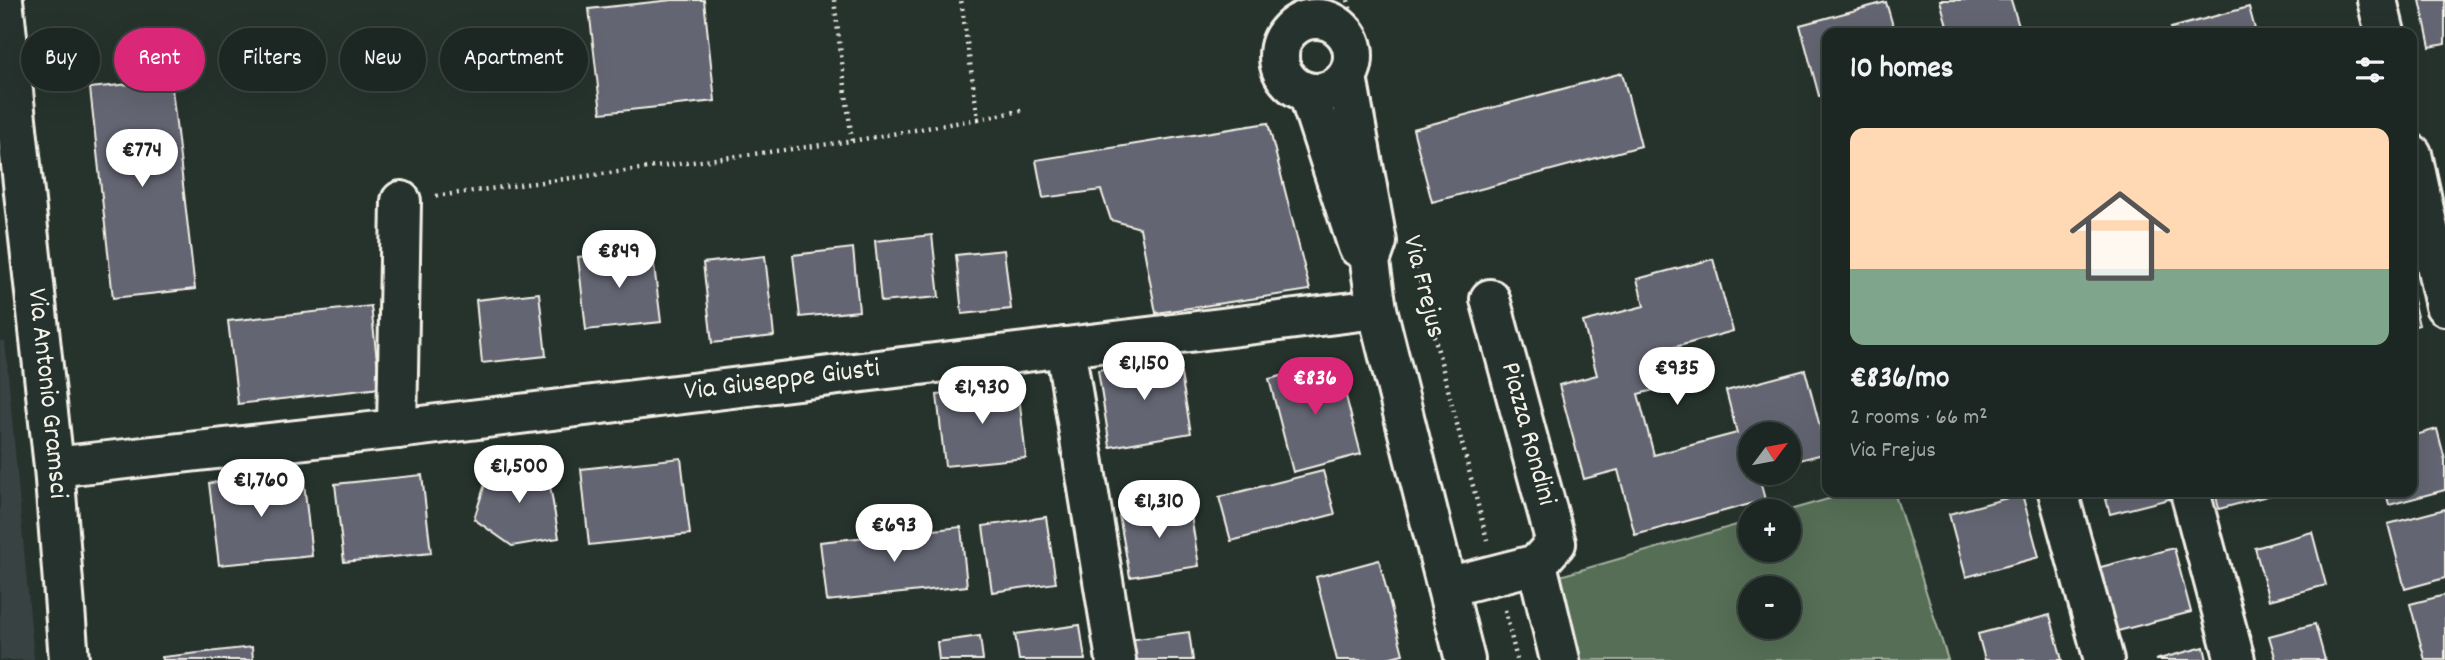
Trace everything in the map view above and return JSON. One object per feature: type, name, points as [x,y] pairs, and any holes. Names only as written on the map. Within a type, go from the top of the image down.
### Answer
[{"type":"street","name":"Via Antonio Gramsci","points":[[3,0],[54,467],[69,660]]},
{"type":"street","points":[[2377,0],[2384,28]]},
{"type":"street","points":[[1287,15],[1323,19],[1344,30],[1336,87],[1322,93],[1308,93],[1294,87],[1284,76],[1279,63],[1279,48],[1287,15]]},
{"type":"street","name":"Via Frejus","points":[[1344,30],[1377,242],[1370,262],[1377,309],[1465,660]]},
{"type":"street","name":"Via Frejus","points":[[1308,93],[1357,247],[1370,262]]},
{"type":"street","points":[[2417,177],[2445,306]]},
{"type":"street","points":[[397,429],[401,201]]},
{"type":"street","name":"Piazza Rondini","points":[[1490,299],[1556,543],[1537,564]]},
{"type":"street","name":"Via Giuseppe Giusti","points":[[54,467],[397,429],[1377,309]]},
{"type":"street","points":[[1065,347],[1116,660]]},
{"type":"street","points":[[2059,497],[2104,660]]},
{"type":"street","points":[[2191,497],[2235,660]]},
{"type":"street","points":[[1447,587],[1537,564],[1560,660]]},
{"type":"path","points":[[834,0],[852,141]]},
{"type":"path","points":[[961,0],[978,118]]},
{"type":"path","points":[[401,201],[852,141],[1026,110]]},
{"type":"path","name":"Via Frejus","points":[[1412,250],[1517,660]]},
{"type":"shaded area","points":[[0,341],[5,341],[34,660],[0,660]]},
{"type":"green space","points":[[1835,497],[1896,497],[1948,660],[1578,660],[1560,576],[1738,524],[1738,562],[1801,562],[1801,507]]},
{"type":"building","points":[[672,0],[704,0],[715,101],[601,113],[589,9]]},
{"type":"building","points":[[1940,0],[2011,0],[2019,28],[1948,28]]},
{"type":"building","points":[[2420,0],[2445,0],[2445,44],[2430,47]]},
{"type":"building","points":[[1886,2],[1894,28],[1822,28],[1822,95],[1819,96],[1800,25]]},
{"type":"building","points":[[2249,7],[2255,28],[2171,28]]},
{"type":"building","points":[[1622,73],[1641,146],[1432,202],[1413,129]]},
{"type":"building","points":[[114,86],[114,91],[172,91],[195,289],[113,298],[90,91],[100,91],[100,87]]},
{"type":"building","points":[[1268,123],[1310,290],[1156,313],[1140,228],[1111,220],[1101,190],[1043,198],[1036,160]]},
{"type":"building","points":[[932,235],[939,297],[881,302],[875,241]]},
{"type":"building","points":[[853,248],[859,311],[800,317],[793,255]]},
{"type":"building","points":[[652,249],[661,322],[586,330],[578,257]]},
{"type":"building","points":[[1004,250],[1011,309],[962,314],[956,255]]},
{"type":"building","points":[[765,256],[774,336],[712,343],[703,263]]},
{"type":"building","points":[[1713,259],[1733,331],[1668,349],[1678,384],[1638,394],[1654,455],[1737,433],[1726,391],[1805,370],[1822,434],[1822,454],[1801,460],[1801,422],[1738,422],[1738,485],[1761,485],[1765,499],[1738,499],[1738,507],[1635,535],[1618,470],[1584,479],[1559,385],[1597,375],[1583,322],[1644,306],[1637,279]]},
{"type":"building","points":[[539,293],[546,356],[482,363],[476,300]]},
{"type":"building","points":[[371,306],[380,388],[238,404],[228,321]]},
{"type":"building","points":[[1178,357],[1191,433],[1110,447],[1098,370]]},
{"type":"building","points":[[1337,362],[1361,454],[1293,472],[1269,379]]},
{"type":"building","points":[[1018,387],[1026,458],[945,466],[937,395]]},
{"type":"building","points":[[2437,429],[2445,460],[2445,490],[2389,505],[2387,497],[2417,497],[2417,435]]},
{"type":"building","points":[[681,458],[690,534],[589,545],[581,469]]},
{"type":"building","points":[[546,462],[559,538],[512,546],[474,519],[491,465],[516,475],[522,463]]},
{"type":"building","points":[[1323,471],[1335,514],[1231,541],[1219,497]]},
{"type":"building","points":[[303,473],[312,556],[219,565],[209,483]]},
{"type":"building","points":[[422,475],[431,553],[344,562],[335,484]]},
{"type":"building","points":[[2011,497],[2023,497],[2039,557],[1966,577],[1949,514]]},
{"type":"building","points":[[2105,497],[2169,499],[2110,514]]},
{"type":"building","points":[[2216,497],[2263,497],[2219,509]]},
{"type":"building","points":[[1189,503],[1199,566],[1130,577],[1119,515]]},
{"type":"building","points":[[2445,509],[2445,578],[2405,589],[2388,524]]},
{"type":"building","points":[[1046,517],[1056,583],[992,592],[983,526]]},
{"type":"building","points":[[961,527],[967,586],[827,601],[820,542]]},
{"type":"building","points":[[2312,532],[2326,585],[2269,600],[2255,548]]},
{"type":"building","points":[[2174,548],[2191,612],[2114,632],[2097,568]]},
{"type":"building","points":[[1379,560],[1403,654],[1379,660],[1337,660],[1316,577]]},
{"type":"building","points":[[2445,595],[2445,660],[2425,660],[2410,604]]},
{"type":"building","points":[[2050,615],[2062,660],[1985,660],[1978,634]]},
{"type":"building","points":[[2315,624],[2325,660],[2276,660],[2269,636]]},
{"type":"building","points":[[1080,625],[1085,660],[1019,660],[1015,634]]},
{"type":"building","points":[[1189,632],[1193,660],[1130,660],[1128,640]]},
{"type":"building","points":[[980,636],[983,660],[939,660],[937,642]]},
{"type":"building","points":[[252,647],[253,660],[163,660],[162,657]]},
{"type":"building","points":[[2204,647],[2207,660],[2155,660]]}]
